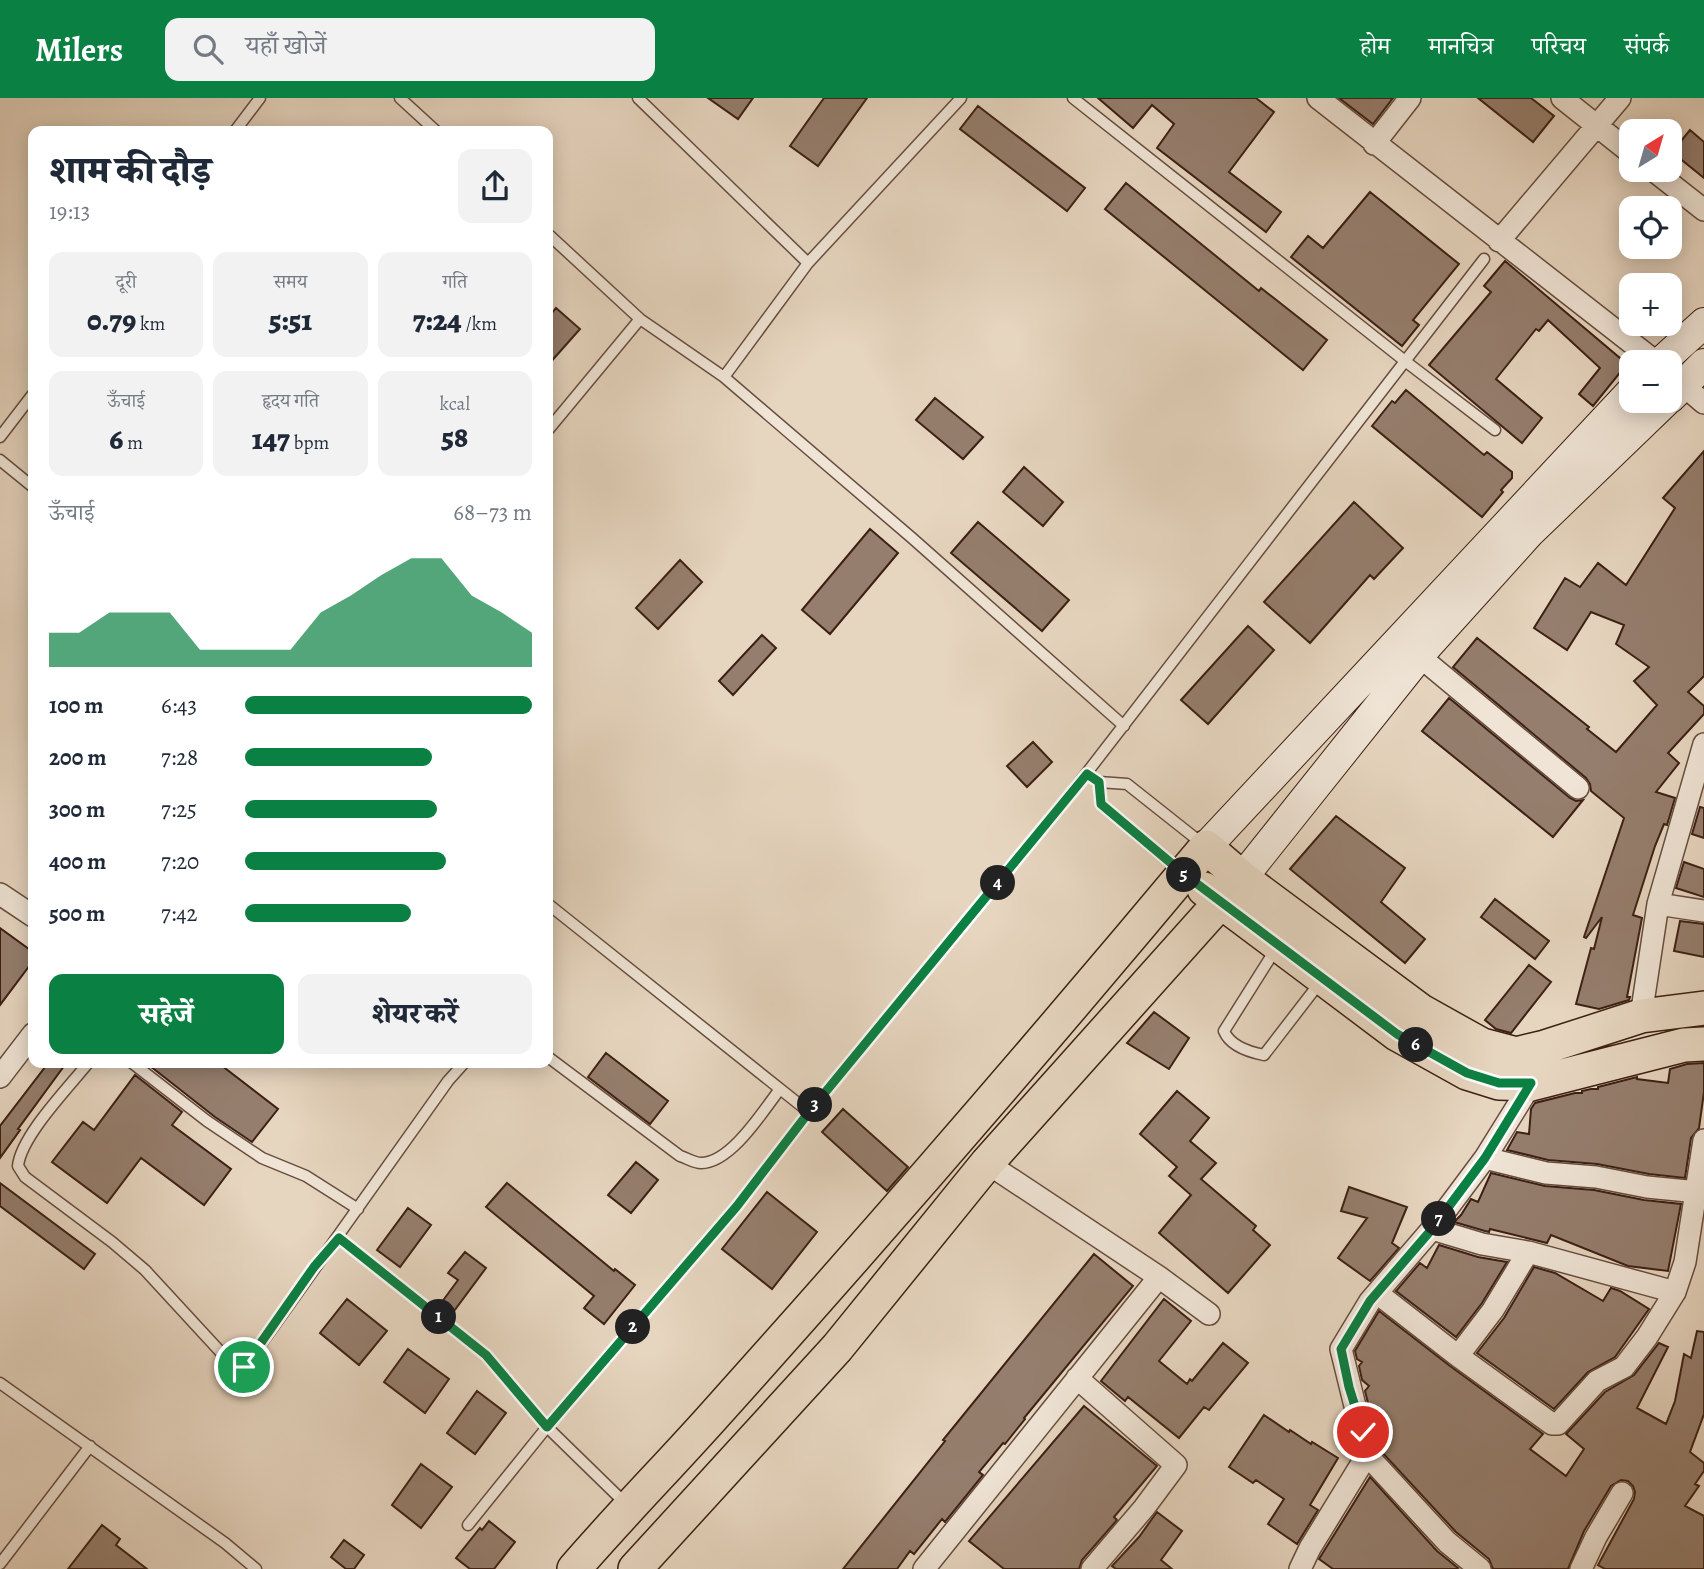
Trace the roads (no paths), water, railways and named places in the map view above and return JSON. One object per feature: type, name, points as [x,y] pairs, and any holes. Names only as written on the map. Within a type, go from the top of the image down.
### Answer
[{"type":"main road","points":[[1674,350],[1704,323]]},
{"type":"main road","points":[[1682,388],[1704,364]]},
{"type":"main road","points":[[574,1569],[628,1506],[708,1422],[975,1119],[1206,847],[1619,405]]},
{"type":"main road","points":[[635,1569],[837,1348],[987,1163],[1232,890],[1419,656],[1529,533],[1656,413]]},
{"type":"main road","points":[[1206,847],[1232,890],[1279,945],[1397,1034],[1467,1073],[1499,1083],[1531,1083],[1684,1045],[1704,1044]]},
{"type":"main road","points":[[1184,874],[1232,890],[1421,1011],[1482,1045],[1516,1054],[1641,1016],[1704,1009]]},
{"type":"street","points":[[1318,98],[1640,350]]},
{"type":"street","points":[[1374,144],[1410,98]]},
{"type":"street","points":[[1562,98],[1619,143]]},
{"type":"street","points":[[1499,242],[1620,98]]},
{"type":"street","points":[[1668,182],[1704,210]]},
{"type":"street","points":[[1419,656],[1578,789]]},
{"type":"street","points":[[1641,1016],[1658,904],[1704,744]]},
{"type":"street","points":[[0,894],[28,913]]},
{"type":"street","points":[[1658,904],[1704,911]]},
{"type":"street","points":[[0,1077],[28,1041]]},
{"type":"street","points":[[1479,1569],[1447,1542],[1367,1455],[1341,1349],[1377,1293],[1432,1229],[1485,1158],[1531,1083]]},
{"type":"street","points":[[1377,1293],[1458,1356],[1552,1424],[1558,1424],[1597,1381],[1624,1367],[1695,1264],[1698,1192],[1704,1140]]},
{"type":"street","points":[[1485,1158],[1546,1173],[1596,1177],[1647,1187],[1698,1192]]},
{"type":"street","points":[[987,1163],[1159,1277],[1209,1314]]},
{"type":"street","points":[[1432,1229],[1675,1292]]},
{"type":"street","points":[[1458,1356],[1493,1310],[1528,1252]]},
{"type":"street","points":[[930,1567],[1159,1277]]},
{"type":"street","points":[[1077,1378],[1176,1465],[1144,1508],[1092,1569]]},
{"type":"street","points":[[1300,1569],[1367,1455]]},
{"type":"street","points":[[1581,1569],[1622,1493]]},
{"type":"lane","points":[[239,126],[260,98]]},
{"type":"lane","points":[[400,98],[431,126]]},
{"type":"lane","points":[[638,98],[808,263]]},
{"type":"lane","points":[[724,377],[808,263],[961,98]]},
{"type":"lane","points":[[1073,98],[1495,430]]},
{"type":"lane","points":[[553,239],[640,319],[724,377],[912,538],[1124,726]]},
{"type":"lane","points":[[468,1525],[547,1427],[737,1206],[809,1112],[1087,774],[1483,259]]},
{"type":"lane","points":[[553,424],[640,319]]},
{"type":"lane","points":[[0,437],[28,401]]},
{"type":"lane","points":[[0,460],[28,484]]},
{"type":"lane","points":[[1087,774],[1099,782],[1127,784],[1206,847]]},
{"type":"lane","points":[[1099,782],[1101,804],[1184,874]]},
{"type":"lane","points":[[553,908],[809,1112]]},
{"type":"lane","points":[[1279,945],[1224,1031],[1226,1038],[1252,1053],[1264,1055],[1323,979]]},
{"type":"lane","points":[[553,1062],[680,1156],[699,1163],[715,1161],[740,1141],[780,1089]]},
{"type":"lane","points":[[84,1068],[37,1127],[19,1154],[18,1166],[25,1177],[145,1270],[227,1359],[240,1368],[244,1367],[314,1267],[339,1238],[460,1068]]},
{"type":"lane","points":[[139,1068],[207,1121],[262,1158],[306,1176],[358,1209]]},
{"type":"lane","points":[[339,1238],[486,1355],[547,1427],[628,1506]]},
{"type":"lane","points":[[0,1383],[225,1543],[256,1569]]},
{"type":"lane","points":[[0,1564],[90,1446]]}]
